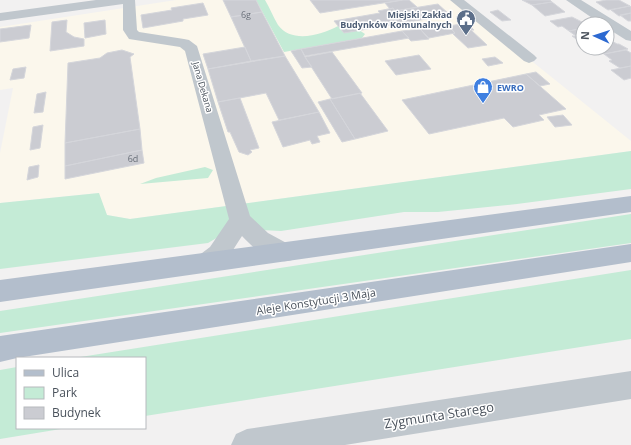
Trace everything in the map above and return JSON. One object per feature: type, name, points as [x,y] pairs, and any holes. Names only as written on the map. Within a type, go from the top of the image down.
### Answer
[{"type":"main road","points":[[0,291],[631,204]]},
{"type":"main road","name":"Aleje Konstytucji 3 Maja","points":[[0,349],[631,253]]},
{"type":"street","points":[[0,17],[124,0]]},
{"type":"street","name":"Jana Dekana","points":[[129,0],[130,30],[134,36],[184,43],[192,49],[240,220],[257,239],[284,253]]},
{"type":"street","points":[[456,0],[529,58]]},
{"type":"street","points":[[572,0],[631,37]]},
{"type":"street","points":[[206,263],[218,254],[240,220]]},
{"type":"street","name":"Zygmunta Starego","points":[[247,445],[348,437],[631,385]]},
{"type":"shaded area","points":[[176,0],[456,0],[631,141],[631,151],[130,219],[107,215],[98,193],[0,203],[0,153],[13,88],[0,90],[0,27]]},
{"type":"green space","points":[[256,0],[265,0],[278,25],[284,31],[291,34],[299,36],[315,35],[338,26],[344,33],[359,30],[365,34],[362,38],[284,52]]},
{"type":"green space","points":[[631,151],[631,189],[517,204],[438,212],[404,212],[281,231],[261,230],[220,236],[208,243],[0,269],[0,203],[99,193],[107,215],[130,219]]},
{"type":"green space","points":[[205,167],[213,170],[208,178],[140,184],[156,178]]},
{"type":"green space","points":[[631,214],[631,243],[0,333],[0,311]]},
{"type":"green space","points":[[631,270],[631,339],[146,416],[146,357],[80,357]]},
{"type":"green space","points":[[16,367],[16,429],[61,429],[0,439],[0,370]]},
{"type":"building","points":[[223,0],[256,0],[262,12],[231,17]]},
{"type":"building","points":[[310,0],[402,0],[320,13]]},
{"type":"building","points":[[409,0],[417,7],[395,11],[393,8],[390,9],[385,3]]},
{"type":"building","points":[[522,0],[550,0],[552,2],[532,5]]},
{"type":"building","points":[[619,0],[630,6],[608,10],[596,2]]},
{"type":"building","points":[[552,2],[565,12],[545,16],[532,5]]},
{"type":"building","points":[[203,3],[208,15],[143,28],[141,15]]},
{"type":"building","points":[[438,4],[450,15],[344,33],[334,21],[380,13],[378,11],[393,8],[395,11]]},
{"type":"building","points":[[630,6],[631,13],[619,16],[611,10]]},
{"type":"building","points":[[498,10],[511,20],[502,21],[490,12]]},
{"type":"building","points":[[262,12],[285,56],[251,61],[231,17]]},
{"type":"building","points":[[631,13],[631,21],[628,21],[620,15]]},
{"type":"building","points":[[468,15],[473,20],[462,22],[456,17]]},
{"type":"building","points":[[572,17],[575,18],[575,30],[569,31],[562,26],[558,27],[550,21]]},
{"type":"building","points":[[67,20],[66,32],[74,37],[84,39],[84,46],[50,51],[52,22]]},
{"type":"building","points":[[105,20],[106,34],[85,38],[84,23]]},
{"type":"building","points":[[467,23],[474,30],[471,30],[487,45],[468,48],[453,34],[455,33],[449,26]]},
{"type":"building","points":[[446,24],[455,33],[429,38],[420,29]]},
{"type":"building","points":[[31,25],[29,38],[0,42],[0,29]]},
{"type":"building","points":[[420,29],[429,39],[411,41],[402,31]]},
{"type":"building","points":[[575,30],[575,35],[569,31]]},
{"type":"building","points":[[402,31],[409,38],[305,56],[301,49]]},
{"type":"building","points":[[615,43],[619,44],[628,49],[615,52]]},
{"type":"building","points":[[245,47],[251,61],[208,69],[203,54]]},
{"type":"building","points":[[301,49],[312,67],[302,68],[291,51]]},
{"type":"building","points":[[122,50],[134,54],[130,57],[140,129],[65,143],[68,63],[100,58],[107,53]]},
{"type":"building","points":[[626,50],[631,53],[631,66],[620,68],[609,61],[612,60],[607,56],[615,56],[615,52]]},
{"type":"building","points":[[332,52],[362,93],[332,99],[305,57]]},
{"type":"building","points":[[419,55],[431,69],[396,75],[385,61]]},
{"type":"building","points":[[285,56],[319,112],[279,120],[266,93],[218,102],[208,69]]},
{"type":"building","points":[[495,57],[503,63],[488,66],[482,59]]},
{"type":"building","points":[[631,66],[631,78],[624,80],[611,70]]},
{"type":"building","points":[[26,67],[24,78],[10,80],[13,69]]},
{"type":"building","points":[[536,72],[550,84],[540,86],[526,74]]},
{"type":"building","name":"EWRO","points":[[526,74],[566,109],[539,115],[544,120],[513,127],[504,118],[429,134],[402,100]]},
{"type":"building","points":[[46,92],[43,112],[34,113],[37,94]]},
{"type":"building","points":[[360,93],[388,131],[355,139],[330,99]]},
{"type":"building","points":[[240,98],[259,148],[250,150],[252,152],[248,155],[239,152],[230,132],[228,132],[218,102]]},
{"type":"building","points":[[330,99],[355,139],[342,142],[318,102]]},
{"type":"building","points":[[319,112],[330,133],[317,136],[320,142],[312,144],[310,140],[283,147],[272,122]]},
{"type":"building","points":[[563,115],[572,125],[555,127],[547,117]]},
{"type":"building","points":[[43,125],[40,148],[30,150],[33,127]]},
{"type":"building","points":[[140,129],[142,150],[65,166],[65,143]]},
{"type":"building","points":[[142,150],[144,163],[65,179],[65,166]]},
{"type":"building","points":[[39,165],[38,177],[27,180],[29,167]]},
{"type":"place","name":"Miejski Zakład Budynków Komunalnych","points":[[466,36]]},
{"type":"place","name":"EWRO","points":[[483,104]]}]
